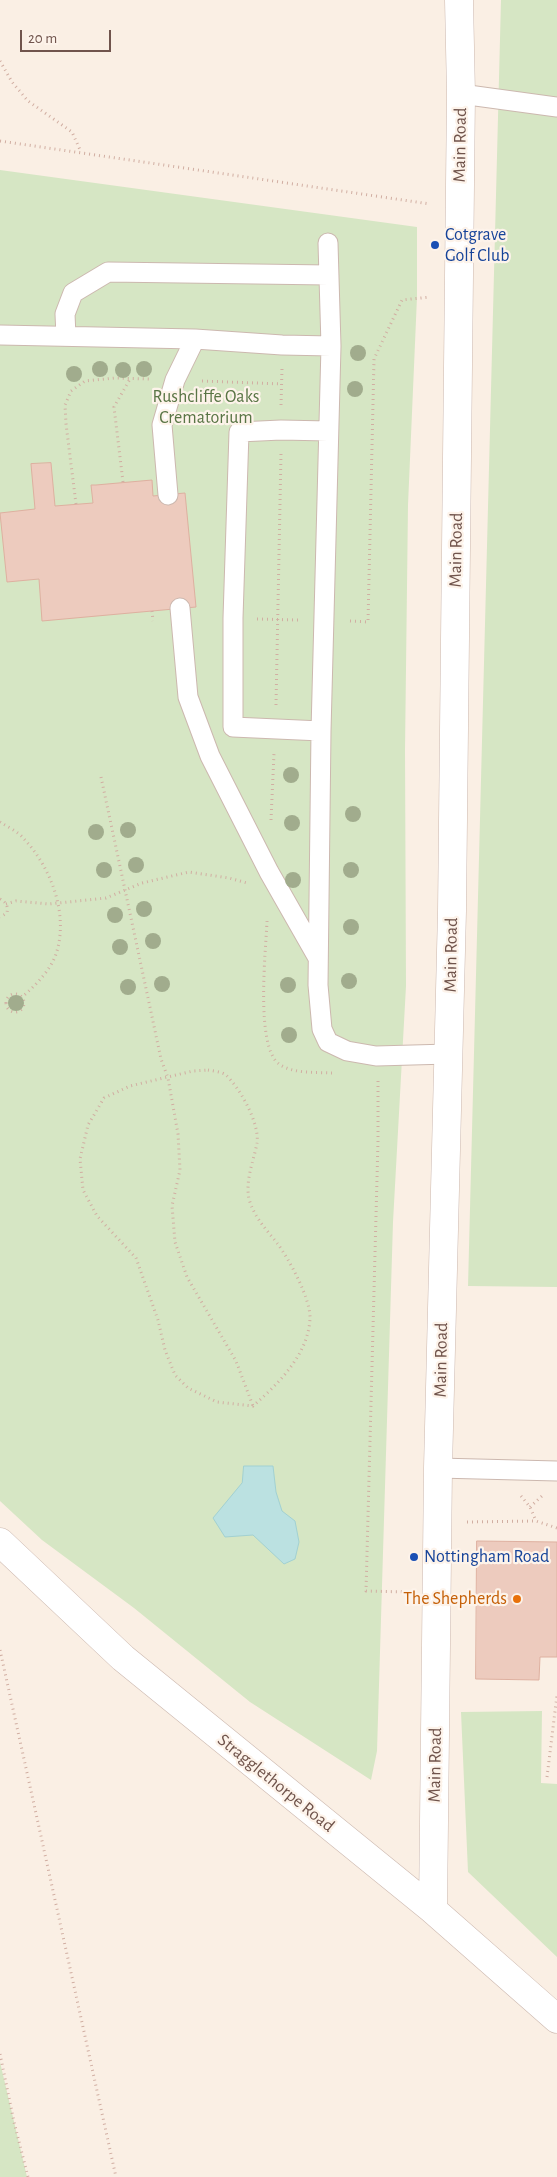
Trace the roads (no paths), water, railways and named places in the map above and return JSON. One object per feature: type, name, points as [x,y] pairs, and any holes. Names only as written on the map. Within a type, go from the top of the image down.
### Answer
[{"type":"street","name":"Main Road","points":[[433,1910],[438,1468],[452,911],[461,94],[459,0]]},
{"type":"street","name":"Stragglethorpe Road","points":[[0,1542],[123,1658],[433,1910],[557,2019]]},
{"type":"lane","points":[[461,94],[557,107]]},
{"type":"lane","points":[[328,243],[331,346],[321,731],[318,985],[322,1029],[328,1042],[347,1051],[376,1056],[448,1054]]},
{"type":"lane","points":[[66,336],[65,314],[73,293],[108,272],[329,276]]},
{"type":"lane","points":[[0,335],[195,339],[282,345],[331,346]]},
{"type":"lane","points":[[168,494],[162,425],[175,380],[195,339]]},
{"type":"lane","points":[[321,731],[233,727],[233,618],[239,432],[281,430],[328,431]]},
{"type":"lane","points":[[180,608],[188,697],[210,756],[270,872],[319,959]]},
{"type":"lane","points":[[438,1468],[557,1471]]},
{"type":"water","points":[[244,1466],[273,1466],[276,1492],[282,1511],[295,1521],[299,1542],[295,1559],[284,1564],[253,1535],[225,1537],[213,1518],[242,1483]]},
{"type":"place","name":"Cotgrave Golf Club","points":[[435,245]]},
{"type":"place","name":"Nottingham Road","points":[[414,1557]]},
{"type":"place","name":"The Shepherds","points":[[517,1599]]},
{"type":"park label","name":"Rushcliffe Oaks Crematorium","points":[[206,407]]}]
